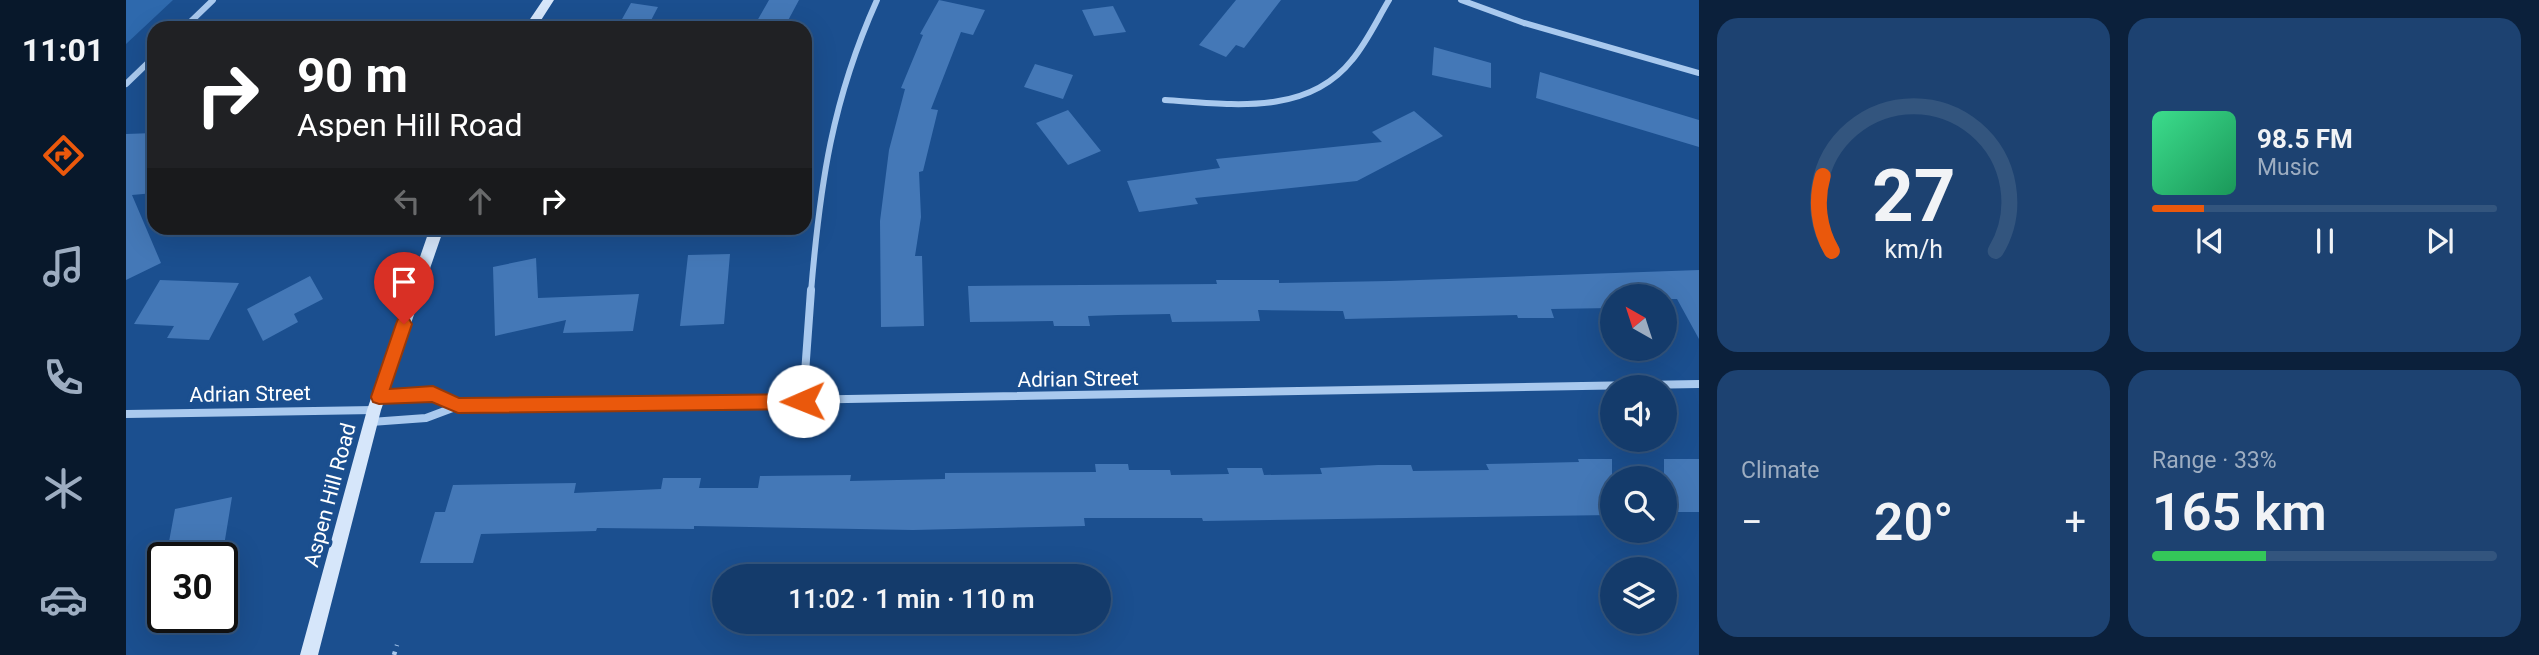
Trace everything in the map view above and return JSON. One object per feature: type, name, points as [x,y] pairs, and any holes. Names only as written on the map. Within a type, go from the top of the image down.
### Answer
[{"type":"street","points":[[191,21],[213,0]]},
{"type":"street","points":[[535,21],[549,0]]},
{"type":"street","points":[[803,401],[821,179],[835,110],[862,29],[877,0]]},
{"type":"street","points":[[1165,100],[1262,104],[1322,90],[1351,62],[1389,0]]},
{"type":"street","points":[[1461,0],[1524,23],[1699,73]]},
{"type":"street","points":[[126,84],[147,64]]},
{"type":"street","name":"Aspen Hill Road","points":[[309,655],[375,410],[435,235]]},
{"type":"street","name":"Adrian Street","points":[[126,414],[375,410],[426,418],[458,406],[1699,384]]},
{"type":"street","name":"Adrian Street","points":[[375,410],[433,394],[458,406]]},
{"type":"path","points":[[394,655],[397,645]]},
{"type":"shaded area","points":[[126,0],[173,0],[151,21],[147,21],[147,24],[126,44]]},
{"type":"building","points":[[769,0],[799,0],[788,21],[757,21]]},
{"type":"building","points":[[939,0],[985,10],[973,35],[961,32],[931,109],[938,110],[923,171],[919,172],[921,217],[915,256],[922,256],[924,326],[881,327],[880,221],[889,150],[905,89],[901,88],[923,35],[920,34]]},
{"type":"building","points":[[1236,0],[1281,0],[1244,48],[1236,45],[1226,57],[1199,45]]},
{"type":"building","points":[[631,3],[658,7],[651,21],[621,21]]},
{"type":"building","points":[[1113,6],[1126,32],[1094,36],[1082,10]]},
{"type":"building","points":[[1434,47],[1491,63],[1491,88],[1432,75]]},
{"type":"building","points":[[1035,64],[1073,75],[1063,99],[1024,87]]},
{"type":"building","points":[[1540,72],[1699,120],[1699,147],[1536,98]]},
{"type":"building","points":[[1068,110],[1101,151],[1068,165],[1036,123]]},
{"type":"building","points":[[1414,111],[1443,136],[1357,181],[1195,198],[1198,204],[1139,212],[1127,181],[1220,168],[1216,159],[1382,142],[1372,132]]},
{"type":"building","points":[[147,133],[147,194],[132,195],[161,263],[126,280],[126,134]]},
{"type":"building","points":[[730,254],[724,324],[680,326],[688,255]]},
{"type":"building","points":[[536,258],[538,298],[639,294],[633,331],[563,333],[566,320],[495,336],[493,267]]},
{"type":"building","points":[[1699,270],[1699,339],[1677,299],[1677,284],[1600,284],[1600,308],[1551,309],[1554,318],[1518,318],[1517,315],[1345,319],[1343,311],[1258,310],[1260,321],[1172,322],[1170,314],[1088,316],[1090,326],[1054,326],[1053,321],[970,322],[968,286],[1217,284],[1216,280],[1279,280],[1279,283]]},
{"type":"building","points":[[310,276],[323,299],[294,314],[298,322],[263,341],[247,309]]},
{"type":"building","points":[[160,280],[239,283],[209,340],[167,338],[174,326],[134,324]]},
{"type":"building","points":[[1578,459],[1612,459],[1612,466],[1600,466],[1600,515],[1203,521],[1202,518],[1084,518],[1085,526],[913,530],[694,526],[694,529],[597,528],[596,531],[481,534],[473,563],[420,563],[435,512],[445,512],[453,485],[576,483],[574,493],[661,489],[663,478],[701,478],[699,488],[758,488],[760,476],[851,475],[850,481],[945,479],[945,473],[1096,472],[1095,464],[1128,464],[1129,470],[1170,470],[1171,475],[1229,474],[1227,468],[1262,468],[1264,475],[1322,474],[1320,468],[1378,465],[1411,465],[1413,471],[1489,470],[1486,464],[1579,462]]},
{"type":"building","points":[[1664,459],[1699,459],[1699,512],[1677,512],[1677,466],[1664,466]]},
{"type":"building","points":[[232,497],[225,542],[169,542],[175,509]]},
{"type":"route","points":[[404,324],[379,397],[433,394],[458,406],[803,401]]}]
